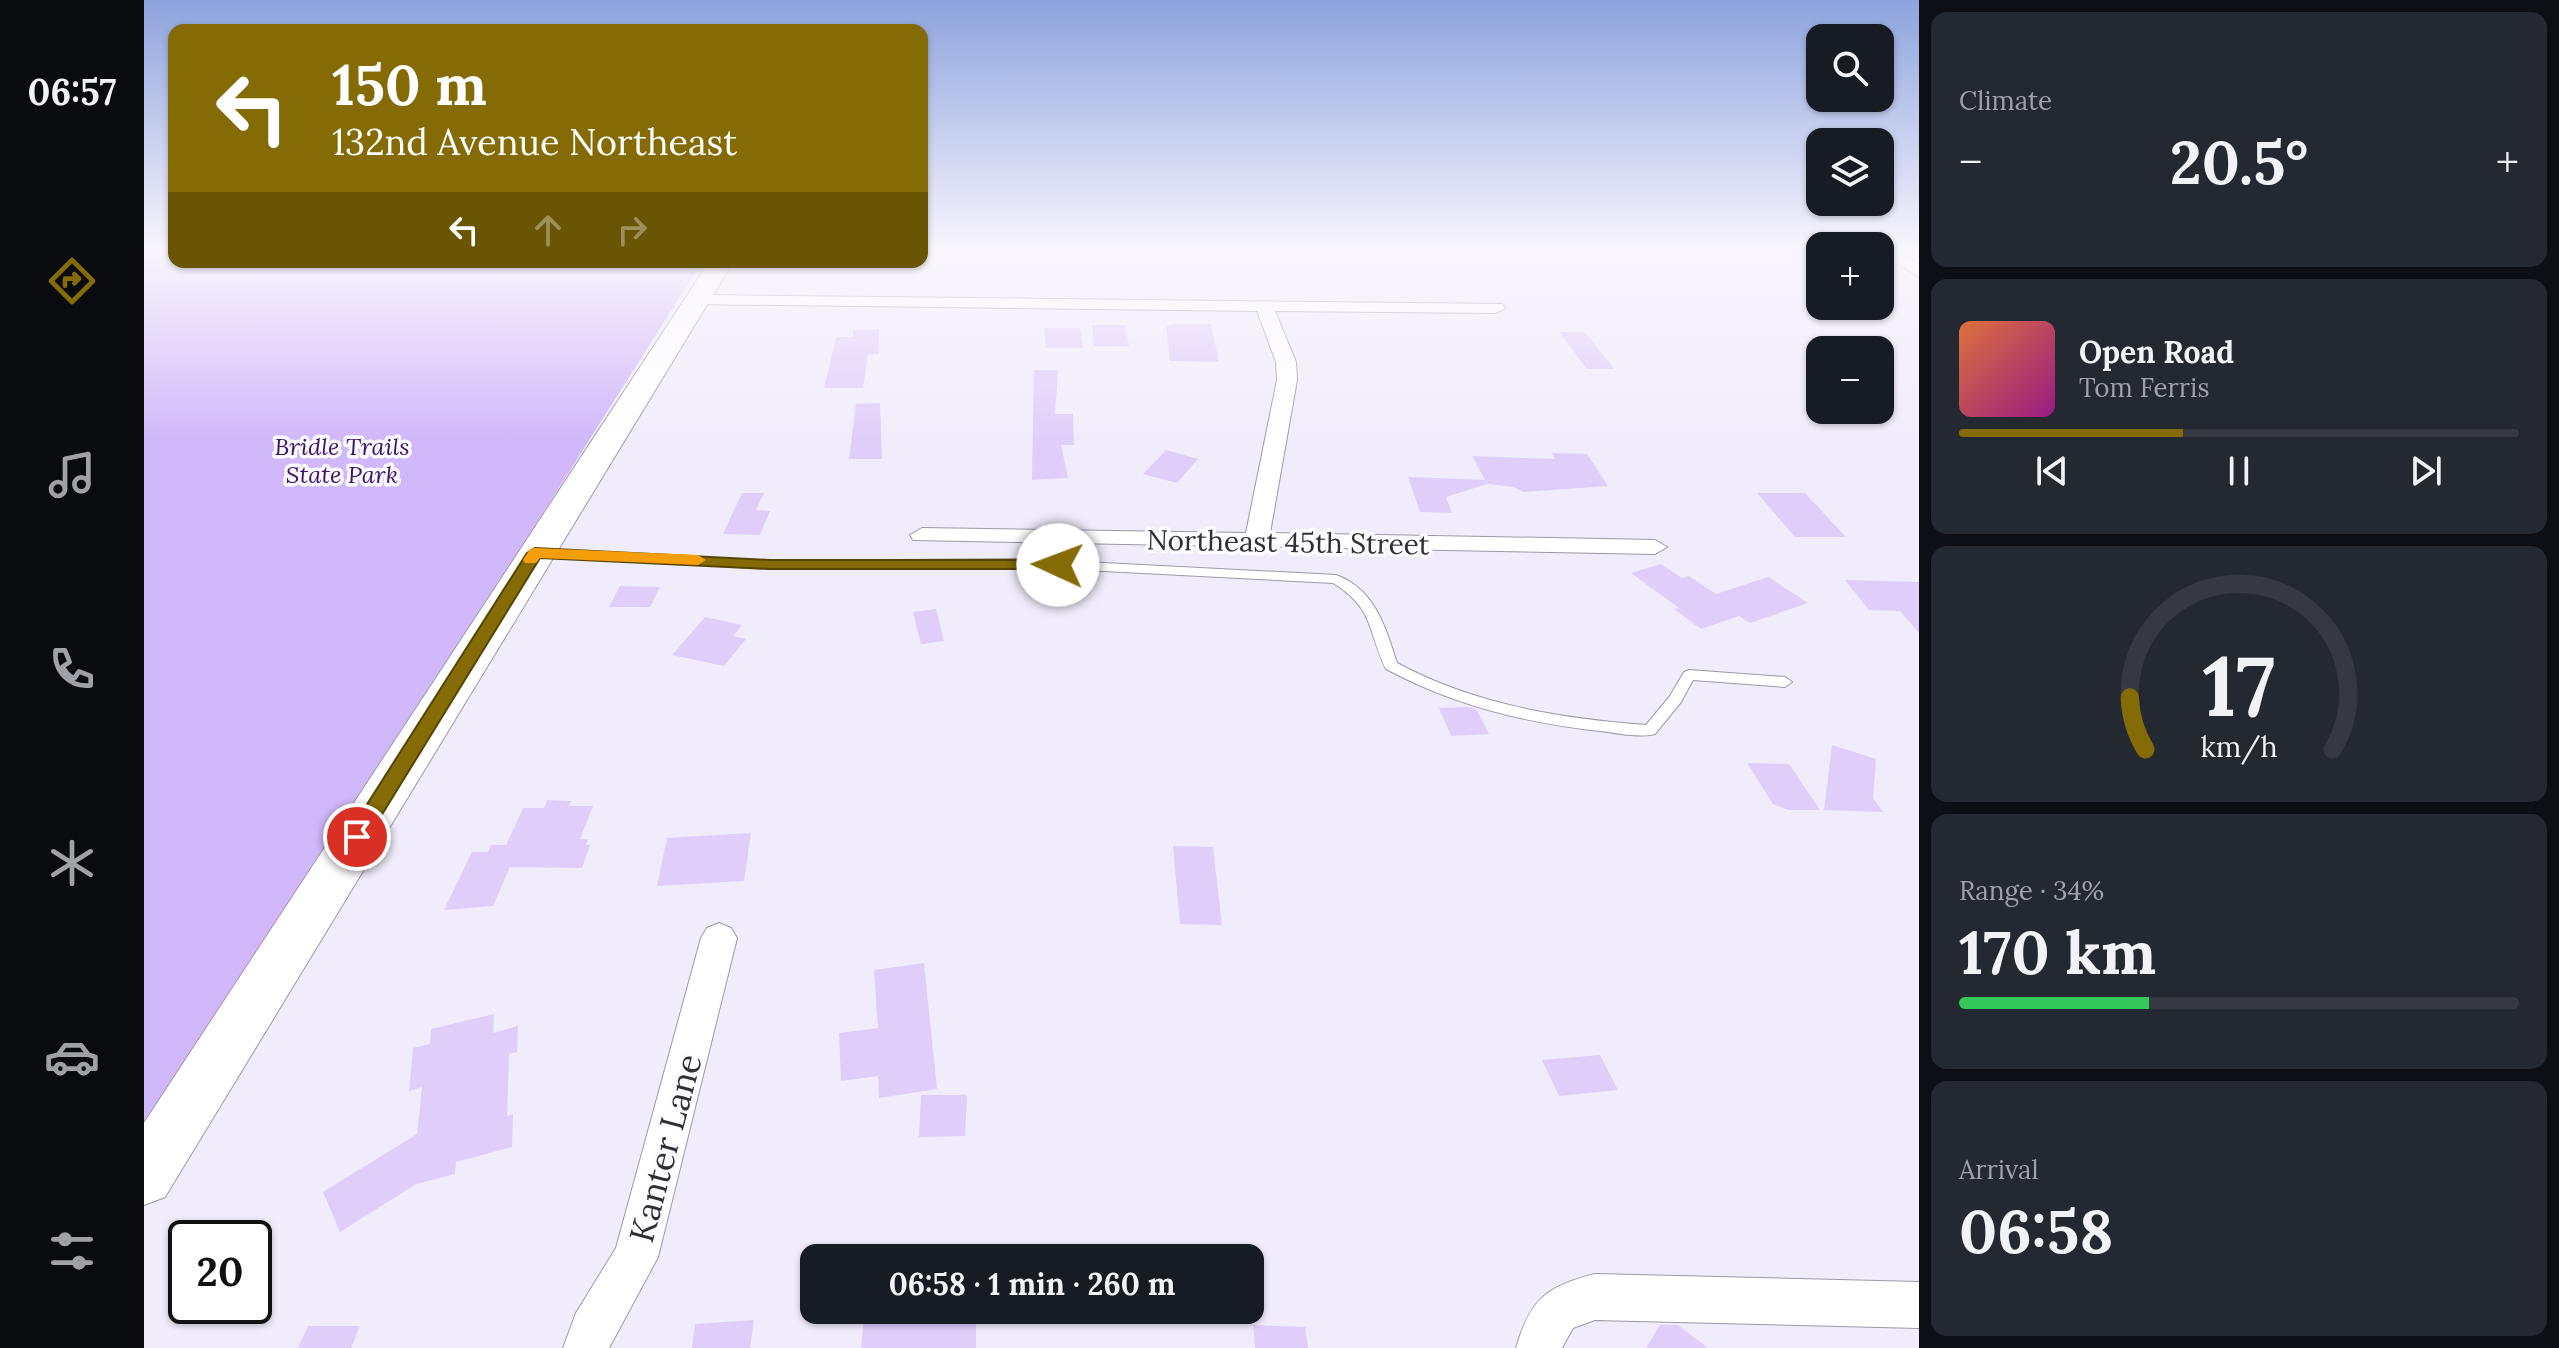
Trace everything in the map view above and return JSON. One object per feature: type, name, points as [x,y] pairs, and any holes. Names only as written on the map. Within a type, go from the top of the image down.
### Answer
[{"type":"street","points":[[144,1176],[535,553],[688,315]]},
{"type":"street","points":[[1256,542],[1287,380],[1286,362],[1268,315]]},
{"type":"street","name":"Northeast 45th Street","points":[[922,535],[1655,547]]},
{"type":"street","name":"Kanter Lane","points":[[586,1348],[592,1329],[636,1257],[719,938]]},
{"type":"street","points":[[1539,1348],[1544,1325],[1568,1303],[1595,1297],[1919,1305]]},
{"type":"lane","points":[[535,553],[770,565],[1027,563],[1336,579],[1360,593],[1377,621],[1391,666],[1426,687],[1594,726],[1650,730],[1676,699],[1689,675],[1785,682]]},
{"type":"green space","name":"Bridle Trails State Park","points":[[144,315],[668,315],[144,1143]]},
{"type":"building","points":[[1211,324],[1219,362],[1170,361],[1166,326]]},
{"type":"building","points":[[1092,325],[1125,325],[1129,346],[1094,346]]},
{"type":"building","points":[[1044,328],[1080,328],[1083,348],[1046,348]]},
{"type":"building","points":[[879,329],[879,354],[868,355],[863,388],[824,388],[836,337],[853,337],[853,330]]},
{"type":"building","points":[[1559,332],[1585,332],[1614,369],[1587,369]]},
{"type":"building","points":[[1034,370],[1058,370],[1055,414],[1073,414],[1074,445],[1061,445],[1068,478],[1032,480]]},
{"type":"building","points":[[880,403],[882,459],[849,459],[856,404]]},
{"type":"building","points":[[1166,450],[1198,459],[1177,483],[1143,474]]},
{"type":"building","points":[[1552,453],[1587,454],[1608,486],[1523,492],[1514,487],[1487,484],[1446,497],[1452,513],[1420,512],[1408,477],[1485,480],[1472,456],[1555,459]]},
{"type":"building","points":[[742,493],[764,493],[756,510],[770,511],[760,535],[723,534]]},
{"type":"building","points":[[1757,493],[1805,493],[1846,537],[1795,537]]},
{"type":"building","points":[[1661,564],[1682,578],[1689,576],[1716,594],[1768,577],[1808,603],[1750,623],[1739,616],[1701,629],[1674,609],[1679,608],[1631,573]]},
{"type":"building","points":[[1845,580],[1919,582],[1919,633],[1900,611],[1869,610]]},
{"type":"building","points":[[620,586],[660,587],[650,607],[609,607]]},
{"type":"building","points":[[936,609],[944,641],[921,644],[913,612]]},
{"type":"building","points":[[705,617],[742,625],[733,636],[746,639],[724,666],[672,655]]},
{"type":"building","points":[[1469,707],[1477,710],[1489,734],[1451,736],[1439,708]]},
{"type":"building","points":[[1832,745],[1876,759],[1873,798],[1883,812],[1824,810]]},
{"type":"building","points":[[1747,763],[1789,764],[1820,810],[1788,810],[1773,804]]},
{"type":"building","points":[[547,800],[571,801],[569,806],[593,806],[580,839],[588,839],[586,845],[590,845],[582,868],[510,867],[493,906],[444,910],[472,852],[488,852],[491,845],[506,845],[523,808],[544,808]]},
{"type":"building","points":[[751,833],[744,881],[657,886],[667,838]]},
{"type":"building","points":[[1173,846],[1213,847],[1222,925],[1180,924]]},
{"type":"building","points":[[924,963],[937,1089],[879,1098],[878,1076],[841,1081],[839,1033],[878,1028],[874,970]]},
{"type":"building","points":[[494,1014],[493,1033],[518,1026],[517,1052],[509,1054],[507,1116],[513,1114],[512,1147],[456,1162],[455,1174],[416,1184],[340,1232],[323,1192],[417,1134],[422,1087],[409,1091],[413,1048],[430,1044],[431,1029]]},
{"type":"building","points":[[1600,1055],[1618,1090],[1559,1096],[1542,1060]]},
{"type":"building","points":[[921,1095],[967,1095],[965,1136],[919,1137]]},
{"type":"building","points":[[754,1320],[750,1348],[692,1348],[695,1324]]},
{"type":"building","points":[[863,1324],[976,1324],[976,1348],[861,1348]]},
{"type":"building","points":[[1253,1325],[1305,1327],[1308,1348],[1255,1348]]},
{"type":"building","points":[[1660,1325],[1678,1325],[1708,1348],[1646,1348]]},
{"type":"building","points":[[308,1326],[360,1326],[351,1348],[298,1348]]},
{"type":"slow traffic","points":[[531,560],[535,553],[698,560]]},
{"type":"route","points":[[357,837],[535,553],[770,565],[1058,565]]}]
